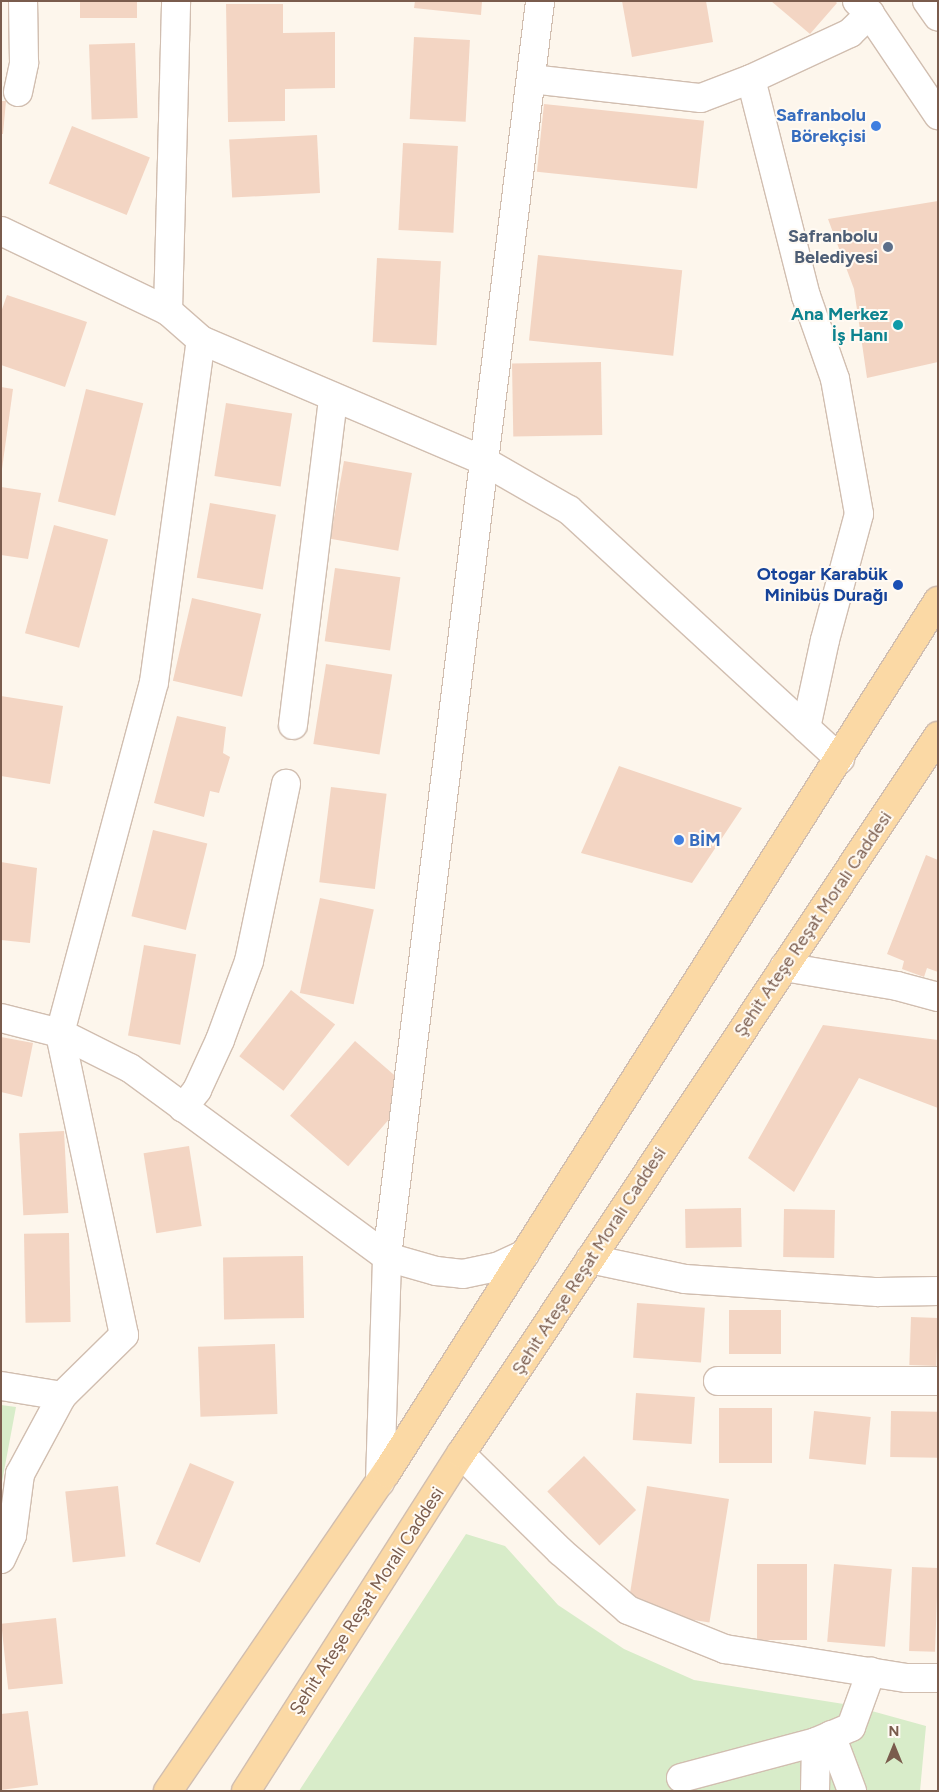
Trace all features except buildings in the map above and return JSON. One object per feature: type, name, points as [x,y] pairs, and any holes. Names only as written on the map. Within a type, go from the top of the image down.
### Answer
[{"type":"main road","points":[[168,1791],[380,1482],[840,760],[938,601]]},
{"type":"main road","name":"Şehit Ateşe Reşat Moralı Caddesi","points":[[246,1791],[461,1454],[938,736]]},
{"type":"street","points":[[18,92],[24,63],[23,1]]},
{"type":"street","points":[[168,311],[176,1]]},
{"type":"street","points":[[380,1482],[387,1257],[482,460],[540,1]]},
{"type":"street","points":[[531,80],[701,98],[751,79],[850,33],[864,7],[938,115]]},
{"type":"street","points":[[751,79],[806,296],[835,379],[860,514],[825,640],[806,728]]},
{"type":"street","points":[[1,231],[168,311],[201,340],[482,460],[569,510],[840,760]]},
{"type":"street","points":[[1,1559],[12,1535],[20,1474],[62,1396],[124,1335],[60,1033],[154,682],[201,340]]},
{"type":"street","points":[[293,725],[333,396]]},
{"type":"street","points":[[183,1108],[197,1090],[220,1040],[248,961],[286,784]]},
{"type":"street","points":[[784,967],[897,986],[938,997]]},
{"type":"street","points":[[1,1018],[60,1033],[130,1068],[387,1257],[421,1268],[463,1274],[497,1267],[525,1254]]},
{"type":"street","points":[[590,1260],[685,1279],[878,1292],[938,1291]]},
{"type":"street","points":[[718,1381],[938,1381]]},
{"type":"street","points":[[1,1386],[62,1396]]},
{"type":"street","points":[[461,1454],[560,1551],[628,1610],[725,1649],[907,1678],[938,1678]]},
{"type":"street","points":[[681,1778],[824,1738],[851,1726],[871,1672]]},
{"type":"street","points":[[815,1791],[824,1738]]},
{"type":"street","points":[[824,1738],[852,1791]]},
{"type":"green space","points":[[1,1405],[16,1407],[1,1487]]},
{"type":"green space","points":[[466,1534],[505,1546],[558,1605],[624,1649],[694,1680],[850,1705],[926,1726],[920,1791],[299,1791]]},
{"type":"place","name":"Safranbolu Börekçisi","points":[[876,126]]},
{"type":"place","name":"Safranbolu Belediyesi","points":[[888,247]]},
{"type":"place","name":"Ana Merkez İş Hanı","points":[[898,325]]},
{"type":"place","name":"Otogar Karabük Minibüs Durağı","points":[[898,585]]},
{"type":"place","name":"BİM","points":[[679,840]]}]
